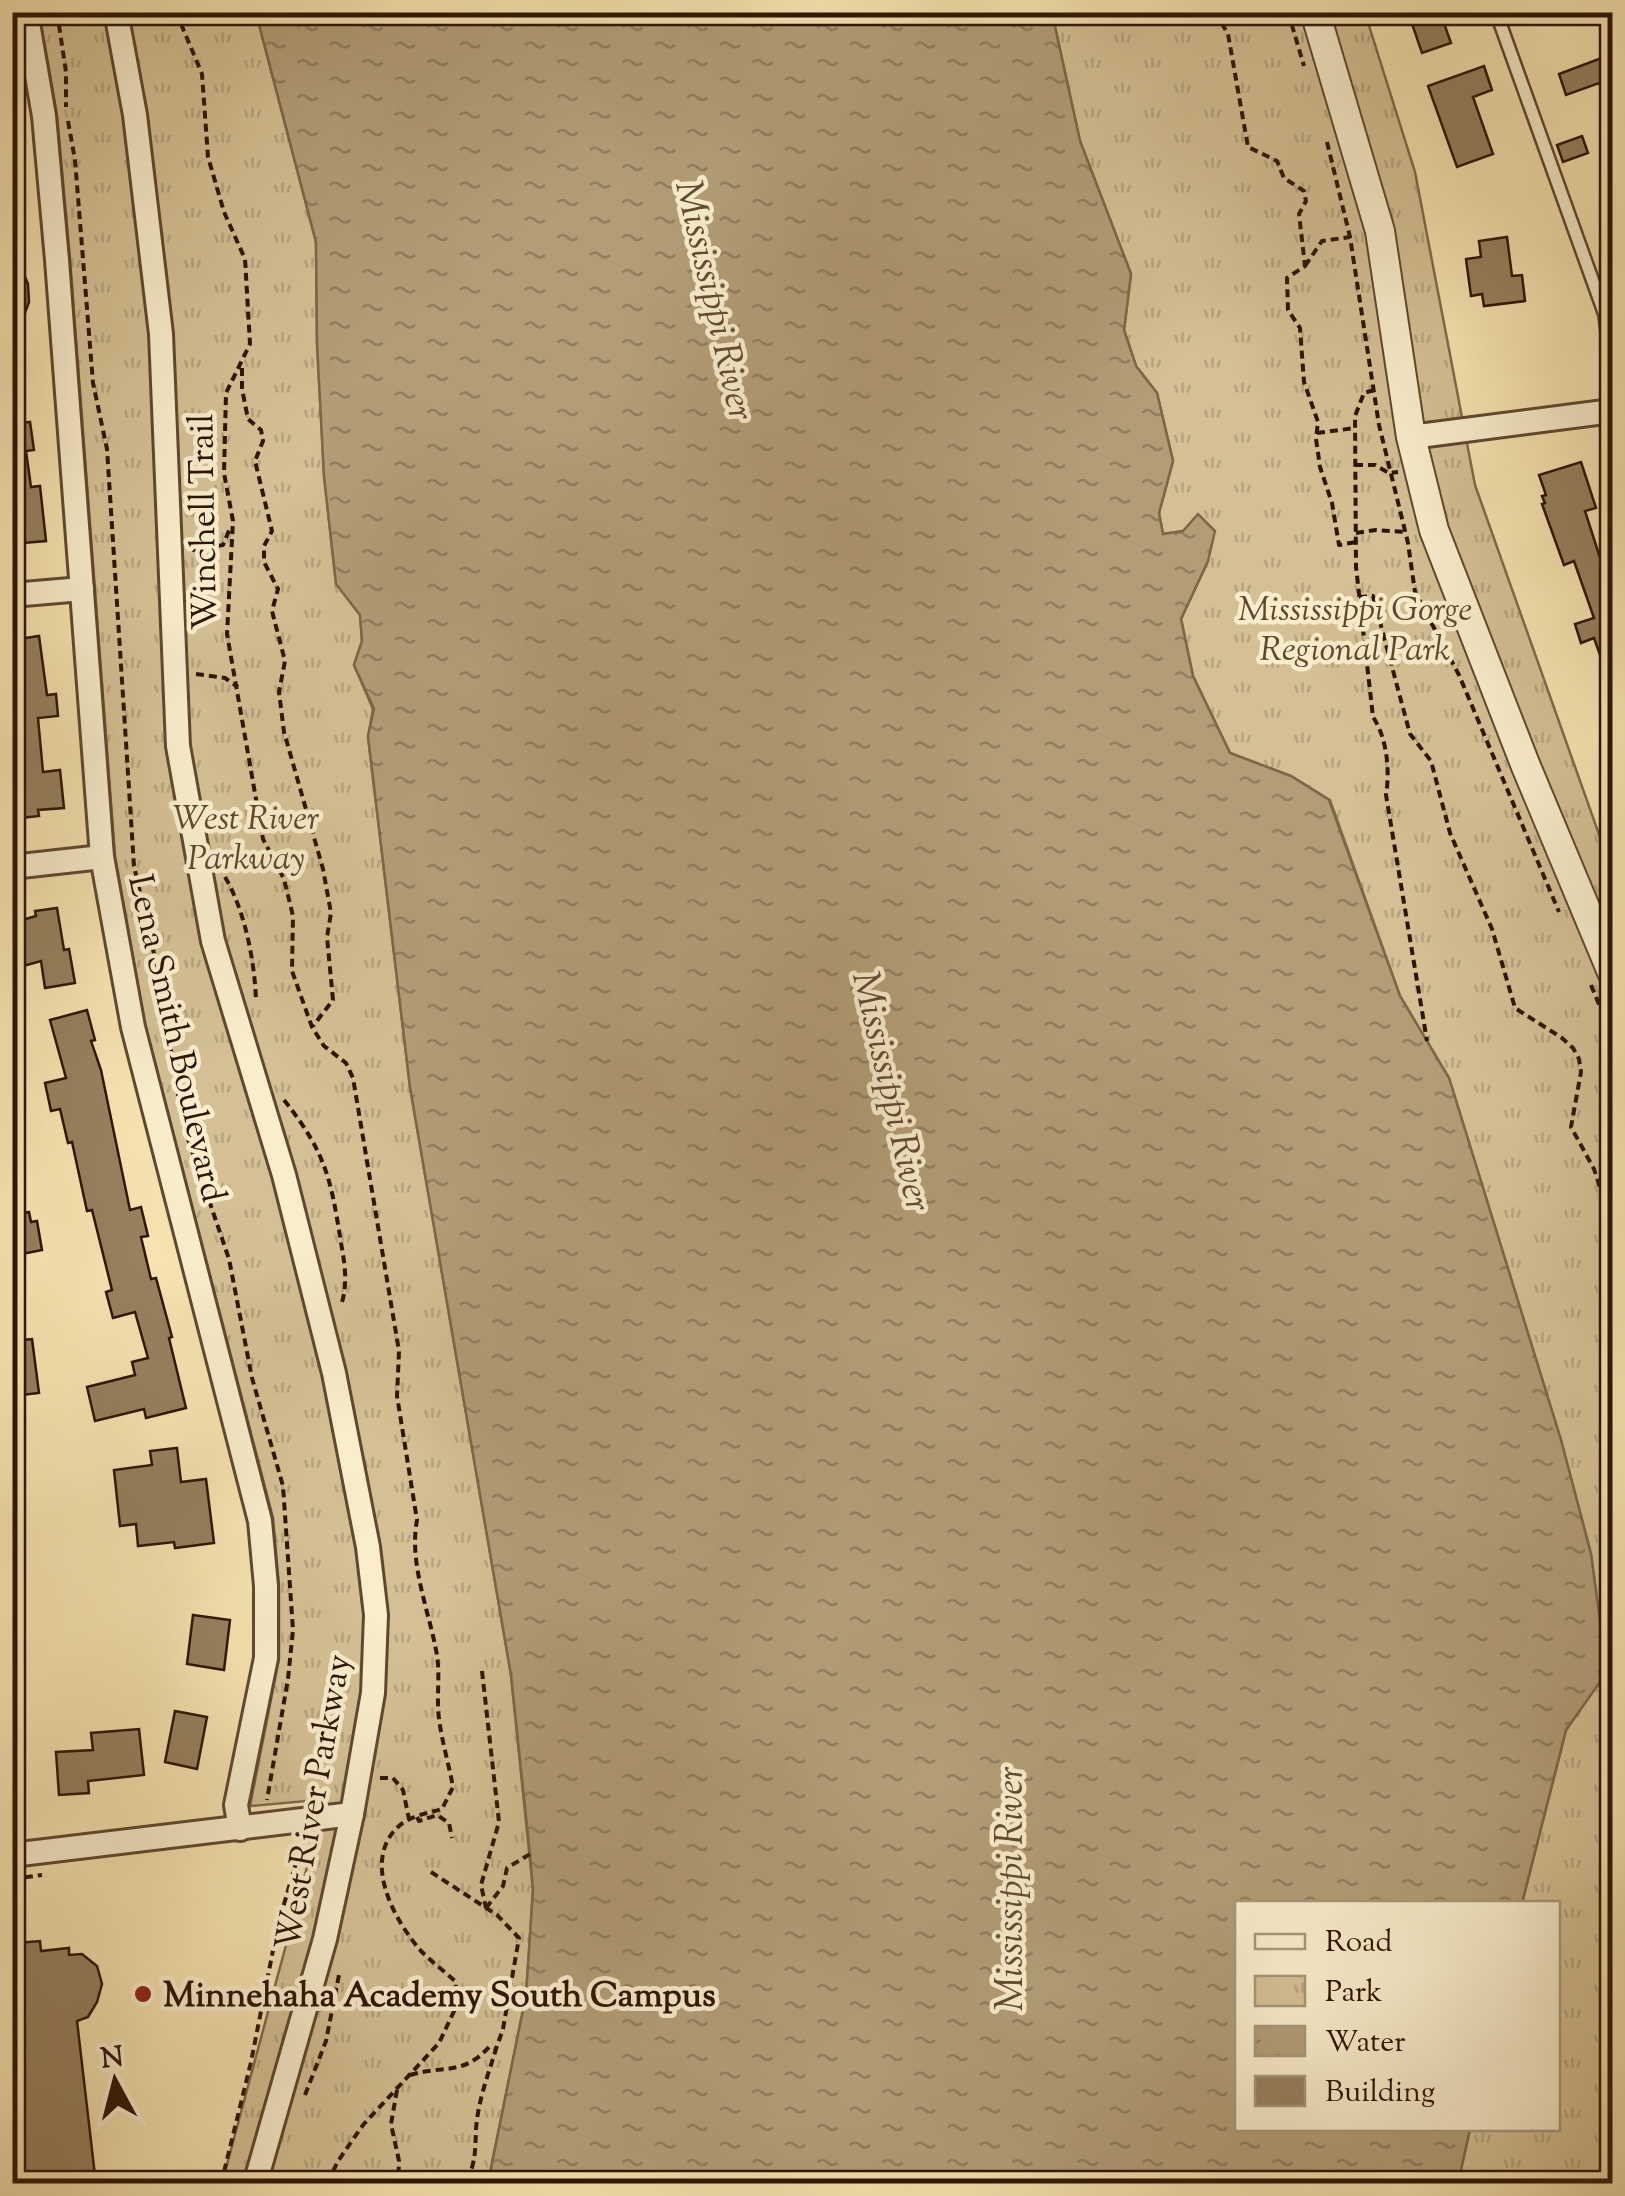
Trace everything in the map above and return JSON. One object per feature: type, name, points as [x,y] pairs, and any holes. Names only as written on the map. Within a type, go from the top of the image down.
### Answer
[{"type":"street","name":"Lena Smith Boulevard","points":[[26,12],[49,170],[102,857],[133,1028],[260,1520],[266,1586],[266,1658],[236,1806],[240,1829]]},
{"type":"street","name":"West River Parkway","points":[[116,12],[138,133],[161,334],[178,746],[186,804],[213,942],[311,1270],[357,1488],[376,1615],[373,1693],[352,1814],[325,1940],[256,2184]]},
{"type":"street","points":[[1315,12],[1380,231],[1411,438],[1434,530],[1525,764],[1612,972]]},
{"type":"street","points":[[1411,438],[1612,411]]},
{"type":"street","points":[[12,595],[82,588]]},
{"type":"street","points":[[12,868],[102,857]]},
{"type":"street","points":[[12,1855],[352,1814]]},
{"type":"lane","points":[[1496,12],[1605,315],[1612,376]]},
{"type":"path","points":[[57,12],[66,72],[66,112],[75,160],[93,384],[107,450],[134,866],[158,972],[183,1124],[228,1259],[252,1378],[285,1502],[293,1630],[267,1800]]},
{"type":"path","name":"Winchell Trail","points":[[176,12],[202,74],[208,157],[224,212],[245,258],[250,344],[226,393],[224,473],[233,506],[227,634],[238,687],[225,678],[196,674]]},
{"type":"path","points":[[1216,12],[1228,34],[1248,146],[1277,161],[1284,178],[1304,191],[1306,201],[1300,214],[1305,266]]},
{"type":"path","points":[[1350,237],[1322,240],[1305,266],[1287,278],[1288,310],[1300,328],[1304,382],[1318,422],[1320,466],[1332,502],[1339,544],[1356,542]]},
{"type":"path","points":[[242,363],[248,419],[261,430],[264,441],[255,461],[272,531],[264,546],[264,562],[278,589],[272,612],[284,661],[279,692],[284,732],[323,869],[331,913],[327,937],[332,1000],[312,1027]]},
{"type":"path","points":[[1374,390],[1364,393],[1357,406],[1354,428],[1359,597],[1373,717],[1380,728],[1386,761],[1386,796],[1426,1041]]},
{"type":"path","points":[[1317,433],[1354,428]]},
{"type":"path","points":[[1355,466],[1375,465],[1389,473]]},
{"type":"path","points":[[192,550],[223,545],[233,521]]},
{"type":"path","points":[[1356,533],[1405,532]]},
{"type":"path","points":[[1359,597],[1373,596],[1410,734],[1431,762],[1450,833],[1492,930],[1515,1008],[1562,1038],[1579,1060],[1571,1126],[1577,1144],[1594,1169],[1612,1225]]},
{"type":"path","points":[[220,868],[232,890],[247,942],[256,987],[256,1014]]},
{"type":"path","points":[[280,1096],[310,1136],[332,1182],[346,1293],[340,1310]]},
{"type":"path","points":[[482,1671],[499,1822],[481,1885],[486,1908]]},
{"type":"path","points":[[380,1778],[393,1778],[403,1790],[409,1819]]},
{"type":"path","points":[[417,1817],[419,1821],[437,1815],[450,1823],[452,1838]]},
{"type":"path","points":[[221,2184],[252,2062],[278,1925],[300,1849]]},
{"type":"path","points":[[486,1908],[503,1886],[507,1868],[530,1854]]},
{"type":"path","points":[[431,1872],[486,1908],[519,1938],[504,2029],[484,2086],[476,2128],[477,2158],[466,2184]]},
{"type":"path","points":[[410,2075],[460,2069],[477,2061],[490,2047],[496,2049]]},
{"type":"path","points":[[397,2089],[391,2124],[399,2162],[398,2184]]},
{"type":"green space","name":"West River Parkway","points":[[39,13],[256,13],[316,242],[324,476],[336,583],[360,615],[362,641],[354,665],[373,709],[368,737],[410,1087],[511,1675],[533,1890],[526,1995],[488,2183],[222,2183],[311,1852],[306,1801],[250,1806],[279,1659],[279,1586],[273,1518],[145,1025],[115,856],[70,259],[57,115]]},
{"type":"green space","name":"Mississippi Gorge Regional Park","points":[[1052,13],[1365,13],[1415,172],[1475,485],[1612,871],[1612,2183],[1458,2183],[1470,2131],[1560,2131],[1560,1901],[1523,1901],[1566,1730],[1606,1672],[1591,1554],[1561,1440],[1449,1078],[1400,996],[1330,800],[1291,776],[1230,753],[1193,676],[1181,619],[1208,561],[1183,531],[1163,534],[1159,513],[1173,461],[1157,393],[1136,366],[1124,330],[1131,274],[1080,141]]},
{"type":"water","name":"Mississippi River","points":[[256,13],[1052,13],[1080,141],[1131,274],[1124,330],[1136,366],[1157,393],[1173,461],[1159,513],[1163,534],[1183,531],[1198,514],[1215,531],[1208,561],[1181,619],[1193,676],[1230,753],[1291,776],[1329,800],[1400,996],[1449,1078],[1561,1440],[1591,1554],[1607,1672],[1566,1730],[1523,1901],[1235,1901],[1235,2131],[1470,2131],[1458,2183],[488,2183],[526,1995],[533,1890],[511,1675],[410,1087],[368,736],[374,709],[354,665],[362,641],[360,615],[336,584],[324,476],[316,242]]},
{"type":"building","points":[[1408,12],[1440,12],[1451,43],[1422,53]]},
{"type":"building","points":[[1612,54],[1612,113],[1599,83],[1566,95],[1559,74]]},
{"type":"building","points":[[1484,66],[1492,90],[1473,97],[1493,154],[1457,167],[1428,86]]},
{"type":"building","points":[[1582,136],[1588,153],[1563,162],[1557,145]]},
{"type":"building","points":[[1507,237],[1512,276],[1522,275],[1525,301],[1484,306],[1482,294],[1471,296],[1466,259],[1481,257],[1479,241]]},
{"type":"building","points":[[12,246],[28,284],[29,302],[14,342]]},
{"type":"building","points":[[30,422],[34,450],[26,451],[31,487],[40,486],[46,541],[12,544],[12,424]]},
{"type":"building","points":[[1581,462],[1596,508],[1585,511],[1612,595],[1610,683],[1594,638],[1581,643],[1575,624],[1594,618],[1574,561],[1564,565],[1542,504],[1542,496],[1546,495],[1539,475]]},
{"type":"building","points":[[39,636],[47,695],[56,694],[58,716],[38,718],[43,772],[60,770],[64,808],[38,810],[39,816],[12,819],[12,775],[19,774],[16,731],[12,731],[12,640]]},
{"type":"building","points":[[57,908],[75,983],[45,988],[41,961],[12,969],[12,923],[36,916],[35,911]]},
{"type":"building","points":[[87,1010],[130,1210],[141,1207],[148,1236],[141,1237],[172,1337],[169,1338],[186,1408],[146,1418],[144,1409],[95,1421],[87,1387],[135,1375],[132,1362],[148,1358],[135,1312],[113,1318],[106,1292],[112,1290],[92,1210],[87,1211],[72,1142],[68,1143],[60,1109],[51,1111],[45,1083],[66,1078],[50,1020]]},
{"type":"building","points":[[29,1212],[31,1222],[37,1221],[42,1250],[12,1256],[12,1215]]},
{"type":"building","points":[[32,1339],[39,1393],[12,1396],[12,1341]]},
{"type":"building","points":[[177,1448],[181,1482],[206,1479],[214,1543],[175,1548],[174,1542],[138,1546],[136,1524],[120,1526],[114,1470],[152,1465],[150,1451]]},
{"type":"building","points":[[193,1615],[230,1620],[224,1670],[187,1664]]},
{"type":"building","points":[[175,1711],[207,1717],[197,1769],[165,1762]]},
{"type":"building","points":[[139,1729],[144,1775],[88,1781],[89,1793],[59,1795],[56,1752],[93,1750],[91,1733]]},
{"type":"building","points":[[40,1941],[41,1951],[69,1948],[69,1955],[82,1954],[97,1966],[102,1984],[88,2017],[77,2021],[96,2184],[12,2184],[12,1953],[18,1953],[17,1943]]},
{"type":"place","name":"Minnehaha Academy South Campus","points":[[143,1994]]}]
